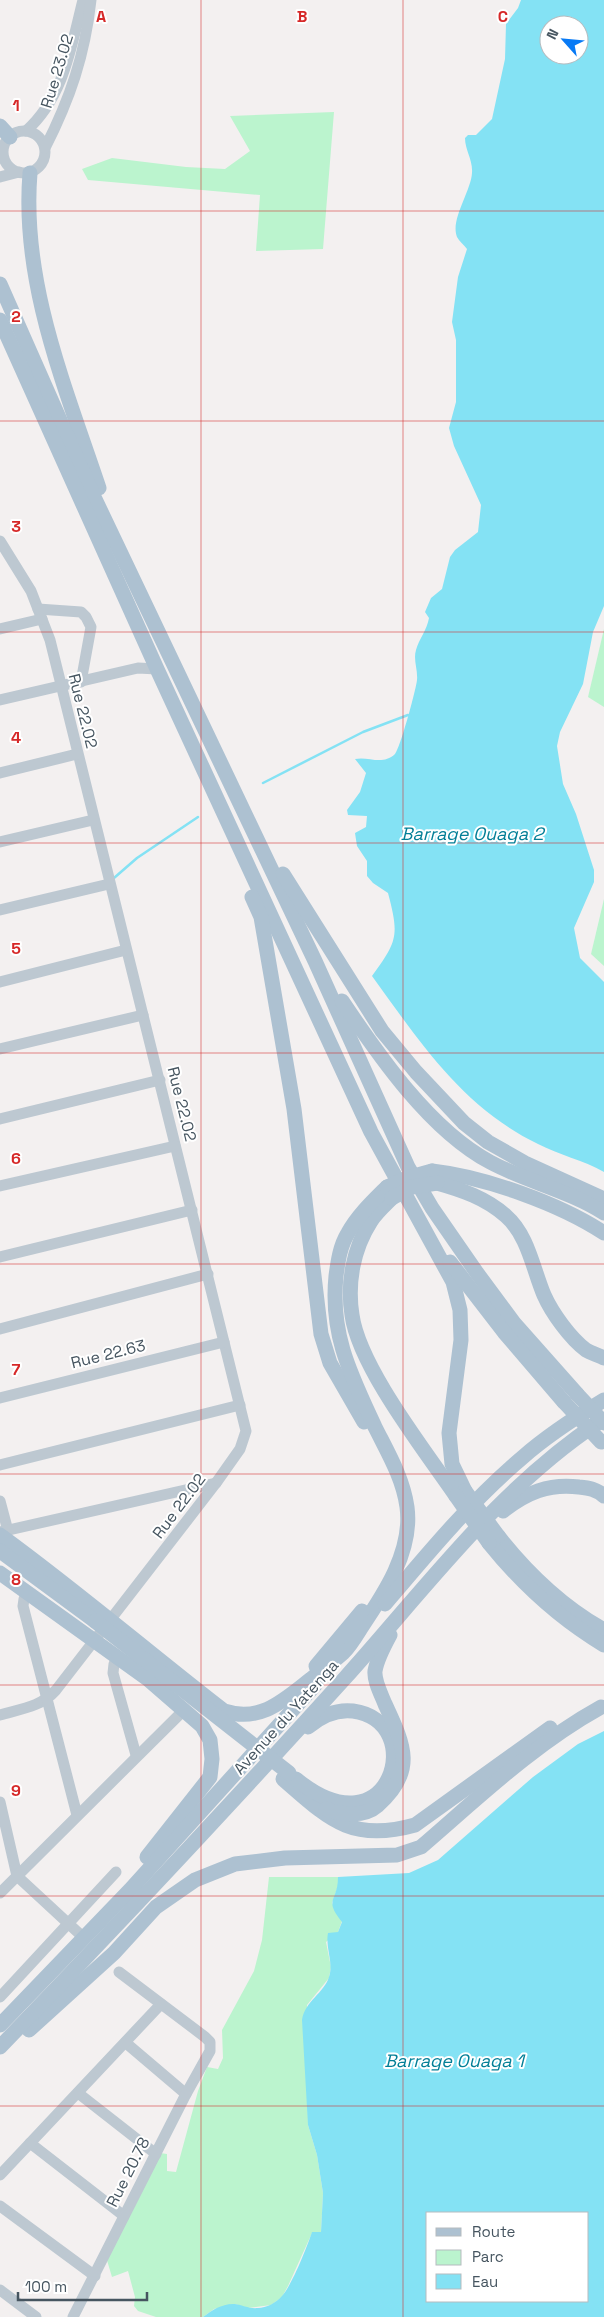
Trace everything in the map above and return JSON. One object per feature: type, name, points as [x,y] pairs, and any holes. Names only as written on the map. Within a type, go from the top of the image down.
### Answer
[{"type":"main road","points":[[25,173],[29,192],[34,269],[47,331],[124,562]]},
{"type":"main road","points":[[0,284],[124,562],[315,961],[386,1121],[432,1208],[602,1444]]},
{"type":"main road","points":[[0,320],[156,668],[371,1132],[453,1282],[460,1310],[461,1340],[456,1391],[448,1433],[452,1464],[460,1494]]},
{"type":"main road","points":[[209,740],[244,794],[286,879],[382,1031],[416,1072],[464,1123],[488,1142],[525,1164],[604,1199]]},
{"type":"main road","points":[[192,743],[211,799],[261,917],[294,1109],[321,1334],[330,1363],[355,1408],[401,1480]]},
{"type":"main road","points":[[315,961],[366,1036],[408,1091],[452,1135],[491,1163],[604,1214]]},
{"type":"main road","points":[[2,1533],[68,1585],[110,1622],[224,1711],[240,1716],[253,1716],[270,1708],[345,1652],[380,1601],[397,1567],[407,1533],[407,1509],[401,1480],[342,1353],[335,1322],[335,1288],[339,1255],[348,1233],[359,1217],[390,1192],[412,1187],[435,1177],[455,1174],[506,1190],[581,1218],[604,1233]]},
{"type":"main road","points":[[435,1177],[490,1204],[508,1217],[527,1246],[545,1296],[565,1327],[586,1350],[604,1358]]},
{"type":"main road","points":[[390,1192],[357,1248],[350,1282],[352,1317],[366,1358],[393,1403],[493,1539],[512,1571],[541,1601],[604,1645]]},
{"type":"main road","points":[[419,1218],[504,1332],[570,1398],[604,1423]]},
{"type":"main road","name":"Avenue du Yatenga","points":[[0,2025],[130,1890],[345,1652],[425,1557],[495,1483],[523,1456],[553,1433],[604,1400]]},
{"type":"main road","name":"Avenue du Yatenga","points":[[0,2048],[280,1750],[468,1538],[510,1494],[544,1463],[604,1418]]},
{"type":"main road","points":[[468,1538],[515,1502],[542,1488],[565,1485],[596,1489],[604,1496]]},
{"type":"main road","points":[[493,1539],[551,1594],[604,1630]]},
{"type":"main road","points":[[0,1551],[95,1621],[286,1776],[307,1800],[329,1818],[343,1826],[366,1832],[394,1831],[415,1825],[524,1745],[565,1718],[602,1707]]},
{"type":"main road","points":[[0,1560],[91,1626],[286,1776],[334,1803],[352,1804],[372,1798],[382,1789],[390,1776],[394,1758],[391,1738],[379,1721],[362,1712],[334,1711],[315,1721],[280,1750]]},
{"type":"main road","points":[[292,1693],[379,1592],[397,1567]]},
{"type":"main road","points":[[0,1573],[149,1680],[202,1726],[210,1740],[212,1759],[210,1778],[148,1856],[130,1890]]},
{"type":"main road","points":[[307,1800],[331,1811],[349,1815],[374,1809],[388,1797],[398,1783],[405,1759],[400,1736],[379,1690],[375,1671],[382,1651],[398,1619]]},
{"type":"main road","points":[[0,2053],[52,2010],[114,1952],[156,1907],[195,1880],[235,1864],[285,1858],[397,1856],[421,1847],[543,1744],[569,1725],[602,1707]]},
{"type":"street","name":"Rue 23.02","points":[[83,0],[64,72],[52,101],[26,131],[16,133],[3,141],[6,163],[25,173],[41,165],[45,158],[45,148],[66,106],[78,73],[84,49],[91,0]]},
{"type":"street","points":[[26,131],[36,134],[41,139],[45,148]]},
{"type":"street","points":[[0,177],[25,173]]},
{"type":"street","name":"Rue 22.02","points":[[0,541],[5,557],[21,573],[40,614],[60,685],[245,1425],[244,1440],[216,1484],[110,1622],[47,1700]]},
{"type":"street","points":[[0,629],[40,614],[81,612],[91,627],[81,682]]},
{"type":"street","points":[[0,700],[138,668],[156,668]]},
{"type":"street","points":[[0,773],[77,754]]},
{"type":"street","points":[[0,842],[94,820]]},
{"type":"street","points":[[0,910],[110,884]]},
{"type":"street","points":[[0,982],[126,950]]},
{"type":"street","points":[[0,1049],[143,1015]]},
{"type":"street","points":[[0,1119],[160,1080]]},
{"type":"street","points":[[0,1186],[175,1146]]},
{"type":"street","points":[[0,1257],[192,1210]]},
{"type":"street","points":[[0,1329],[208,1274]]},
{"type":"street","name":"Rue 22.63","points":[[0,1398],[224,1342]]},
{"type":"street","points":[[0,1465],[240,1405]]},
{"type":"street","points":[[0,1501],[2,1533],[216,1484]]},
{"type":"street","points":[[28,1593],[24,1599],[24,1606],[77,1815]]},
{"type":"street","points":[[118,1658],[114,1664],[113,1673],[136,1756]]},
{"type":"street","points":[[0,1715],[47,1700]]},
{"type":"street","points":[[0,1893],[184,1710]]},
{"type":"street","points":[[0,1802],[17,1876],[84,1938]]},
{"type":"street","points":[[0,1997],[116,1872]]},
{"type":"street","points":[[0,2175],[161,2004],[119,1972]]},
{"type":"street","name":"Rue 20.78","points":[[73,2317],[186,2094],[210,2051],[210,2042],[161,2004]]},
{"type":"street","points":[[126,2043],[186,2094]]},
{"type":"street","points":[[78,2093],[156,2154]]},
{"type":"street","points":[[30,2143],[124,2216]]},
{"type":"street","points":[[0,2206],[95,2276]]},
{"type":"street","points":[[0,2290],[36,2317]]},
{"type":"green space","points":[[334,112],[323,249],[256,251],[260,195],[88,180],[82,169],[112,158],[186,167],[225,169],[250,151],[230,116]]},
{"type":"green space","points":[[604,629],[604,707],[588,697]]},
{"type":"green space","points":[[604,899],[604,966],[591,954]]},
{"type":"green space","points":[[269,1877],[338,1877],[338,1886],[332,1903],[342,1921],[338,1932],[326,1942],[331,1967],[329,1978],[307,2005],[308,2125],[317,2155],[323,2193],[321,2233],[312,2233],[282,2297],[271,2305],[248,2308],[235,2304],[214,2309],[203,2317],[156,2317],[138,2311],[134,2306],[135,2297],[128,2271],[112,2277],[106,2257],[160,2153],[167,2154],[167,2171],[176,2172],[198,2091],[207,2067],[218,2069],[223,2058],[222,2030],[254,1971],[262,1940]]},
{"type":"water","name":"Barrage Ouaga 2","points":[[521,0],[604,0],[604,606],[593,632],[583,684],[560,732],[557,746],[563,784],[576,814],[594,870],[594,882],[574,928],[580,958],[604,982],[604,1172],[538,1144],[511,1129],[487,1111],[444,1071],[372,976],[391,945],[394,937],[394,919],[388,893],[373,883],[367,876],[367,861],[357,846],[355,833],[366,827],[367,816],[348,815],[347,810],[360,792],[366,773],[355,759],[380,760],[390,758],[397,750],[408,719],[416,686],[415,654],[427,627],[429,618],[425,612],[431,598],[442,589],[450,557],[455,550],[478,532],[481,505],[454,446],[449,428],[456,402],[456,340],[452,322],[458,277],[467,249],[457,237],[456,222],[472,173],[465,138],[468,135],[476,135],[492,119],[505,59],[506,24],[518,8]]},
{"type":"water","name":"Barrage Ouaga 1","points":[[604,1731],[604,2317],[203,2317],[226,2305],[235,2304],[261,2308],[277,2301],[286,2291],[312,2232],[321,2232],[323,2193],[317,2155],[308,2125],[302,2020],[307,2008],[327,1983],[329,1977],[331,1966],[327,1939],[328,1933],[338,1932],[342,1922],[332,1904],[338,1877],[409,1873],[438,1860],[533,1777],[578,1744]]},
{"type":"waterway","points":[[263,783],[363,732],[408,715]]},
{"type":"waterway","points":[[114,878],[137,858],[198,817]]}]
